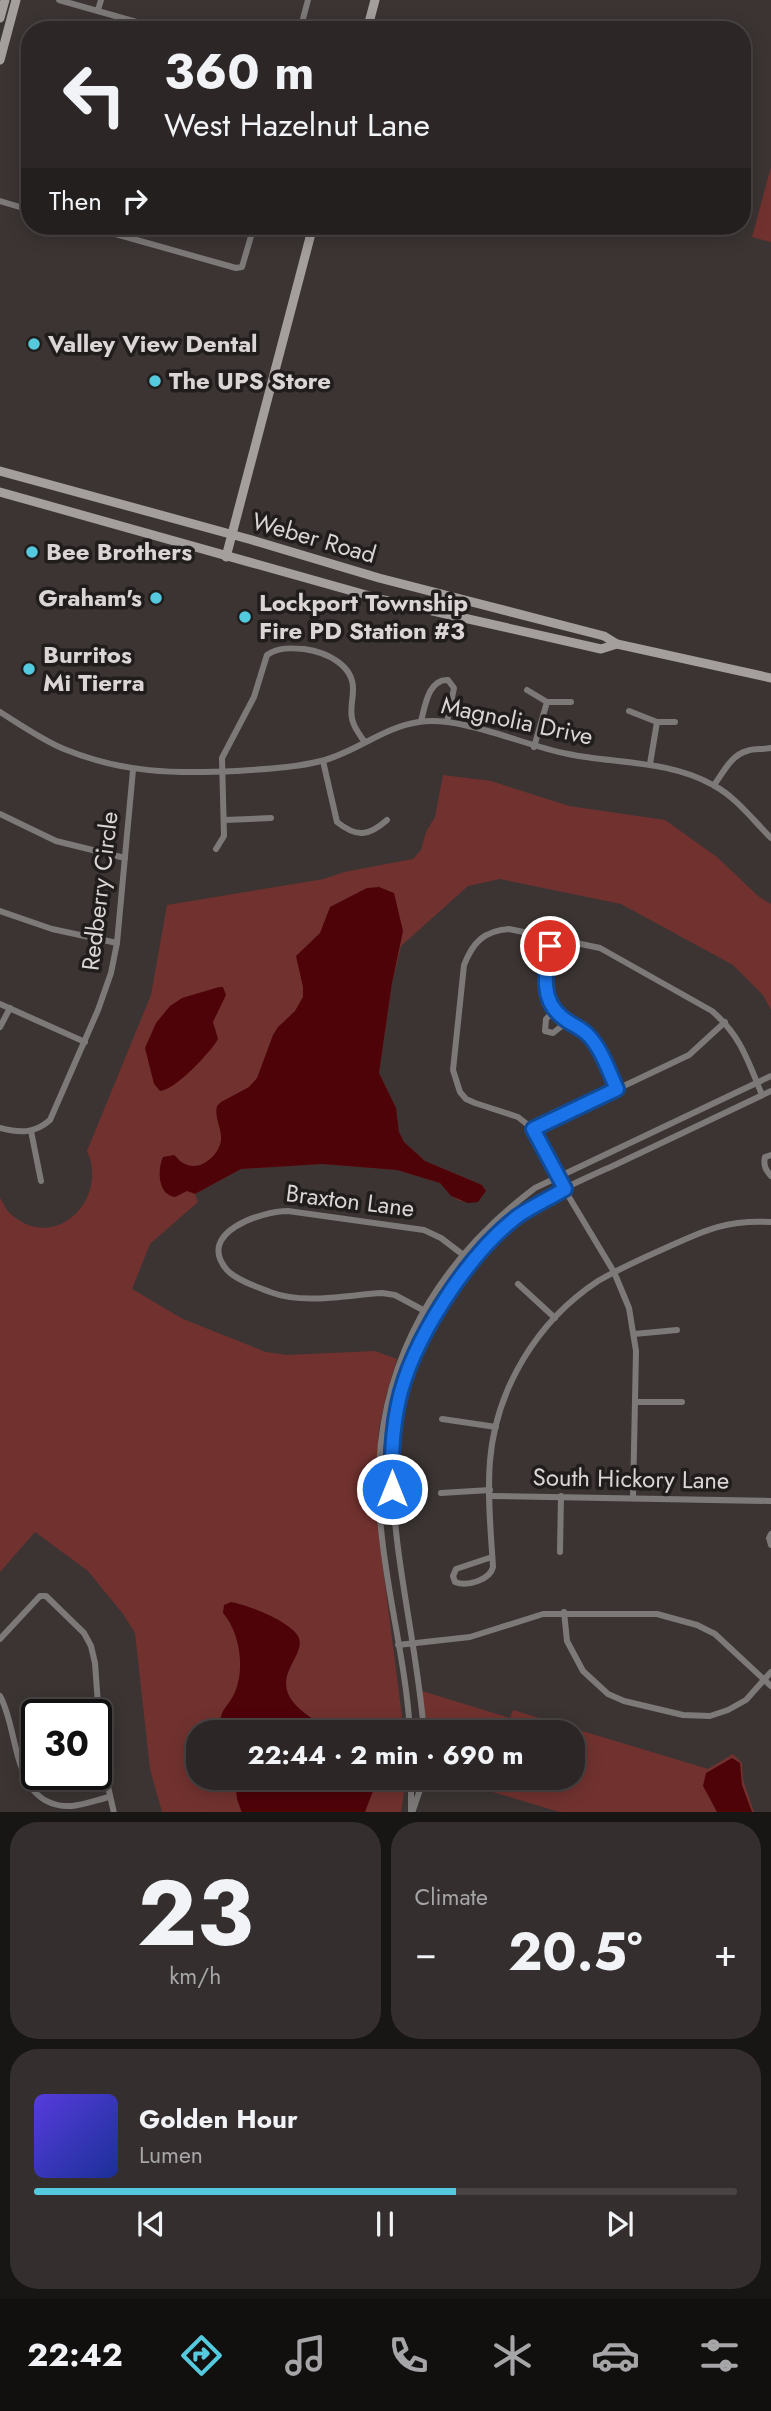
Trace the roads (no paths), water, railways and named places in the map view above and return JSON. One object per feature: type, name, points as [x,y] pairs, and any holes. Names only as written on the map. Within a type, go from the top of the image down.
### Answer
[{"type":"main road","points":[[0,18],[5,0]]},
{"type":"main road","points":[[0,60],[16,0]]},
{"type":"main road","points":[[369,21],[375,0]]},
{"type":"main road","points":[[226,558],[311,235]]},
{"type":"main road","name":"Weber Road","points":[[0,471],[232,534],[379,578],[604,636],[617,644],[771,678]]},
{"type":"main road","name":"Weber Road","points":[[0,492],[226,558],[384,600],[601,649],[617,644]]},
{"type":"street","points":[[59,0],[135,21]]},
{"type":"street","points":[[98,10],[101,0]]},
{"type":"street","points":[[302,21],[308,0]]},
{"type":"street","points":[[0,201],[21,207]]},
{"type":"street","points":[[119,235],[236,268],[242,267],[252,235]]},
{"type":"street","points":[[216,849],[224,836],[222,758],[254,697],[267,655],[280,649],[315,651],[348,670],[352,678],[353,724],[364,741]]},
{"type":"street","points":[[421,721],[433,686],[442,680],[448,680],[454,688],[447,723]]},
{"type":"street","points":[[527,690],[547,702],[571,702]]},
{"type":"street","points":[[534,747],[547,702]]},
{"type":"street","points":[[629,711],[657,722],[675,722]]},
{"type":"street","name":"Magnolia Drive","points":[[0,712],[66,750],[133,770],[178,772],[280,768],[323,761],[385,732],[421,721],[447,723],[570,755],[672,769],[714,785],[731,797],[771,838]]},
{"type":"street","points":[[650,764],[657,722]]},
{"type":"street","points":[[714,785],[730,762],[740,754],[749,750],[771,748]]},
{"type":"street","points":[[323,761],[337,822],[351,832],[360,834],[374,831],[387,820]]},
{"type":"street","name":"Redberry Circle","points":[[31,1131],[40,1128],[50,1119],[85,1042],[111,973],[117,943],[133,770]]},
{"type":"street","points":[[0,814],[56,841],[125,858]]},
{"type":"street","points":[[225,820],[271,818]]},
{"type":"street","points":[[0,911],[64,933],[117,943]]},
{"type":"street","points":[[633,1497],[634,1334],[629,1308],[614,1272],[533,1129],[518,1117],[466,1099],[460,1092],[453,1070],[464,965],[474,944],[483,935],[494,930],[509,929],[600,948],[712,1011],[725,1022],[741,1043],[762,1095]]},
{"type":"street","points":[[552,937],[545,978],[549,998],[555,1010],[580,1027],[598,1047],[617,1089]]},
{"type":"street","points":[[0,1004],[85,1042]]},
{"type":"street","points":[[0,1027],[10,1008]]},
{"type":"street","points":[[555,1010],[545,1019],[545,1031],[552,1033],[568,1021]]},
{"type":"street","points":[[533,1129],[689,1055],[725,1022]]},
{"type":"street","points":[[408,1720],[380,1517],[378,1484],[381,1439],[395,1375],[423,1310],[462,1254],[508,1209],[535,1188],[771,1076]]},
{"type":"street","points":[[422,1720],[393,1512],[391,1466],[393,1432],[406,1378],[436,1315],[485,1248],[519,1216],[565,1189],[771,1091]]},
{"type":"street","points":[[0,1128],[31,1131],[41,1181]]},
{"type":"street","points":[[771,1155],[765,1157],[764,1161],[771,1176]]},
{"type":"street","name":"Braxton Lane","points":[[423,1310],[395,1295],[382,1293],[304,1298],[272,1293],[229,1272],[220,1255],[221,1239],[233,1227],[273,1211],[288,1211],[404,1225],[441,1238],[462,1254]]},
{"type":"street","points":[[492,1557],[456,1569],[453,1576],[455,1582],[461,1584],[488,1577],[492,1573],[492,1557],[489,1463],[496,1427],[511,1381],[524,1356],[555,1318],[577,1297],[614,1272],[713,1226],[734,1222],[771,1222]]},
{"type":"street","points":[[518,1284],[555,1318]]},
{"type":"street","points":[[634,1334],[677,1330]]},
{"type":"street","points":[[635,1402],[682,1402]]},
{"type":"street","points":[[442,1419],[496,1427]]},
{"type":"street","name":"South Hickory Lane","points":[[441,1493],[771,1501]]},
{"type":"street","points":[[560,1552],[561,1496]]},
{"type":"street","points":[[771,1534],[771,1545]]},
{"type":"street","points":[[0,1639],[40,1596],[46,1596],[84,1633],[95,1663],[102,1760],[114,1812]]},
{"type":"street","points":[[564,1612],[567,1641],[583,1671],[608,1694],[624,1701],[683,1715],[710,1716],[746,1700],[771,1672]]},
{"type":"street","points":[[398,1645],[470,1637],[529,1617],[564,1612],[657,1614],[687,1622],[715,1634],[771,1686]]},
{"type":"street","points":[[0,1696],[7,1712],[24,1777],[33,1790],[58,1804],[70,1806],[109,1797]]},
{"type":"street","points":[[411,1790],[411,1812]]},
{"type":"street","points":[[411,1812],[419,1790]]},
{"type":"place","name":"Valley View Dental","points":[[34,344]]},
{"type":"place","name":"The UPS Store","points":[[155,381]]},
{"type":"place","name":"Bee Brothers","points":[[32,552]]},
{"type":"place","name":"Graham's","points":[[156,598]]},
{"type":"place","name":"Lockport Township Fire PD Station #3","points":[[245,617]]},
{"type":"place","name":"Burritos Mi Tierra","points":[[29,669]]}]
